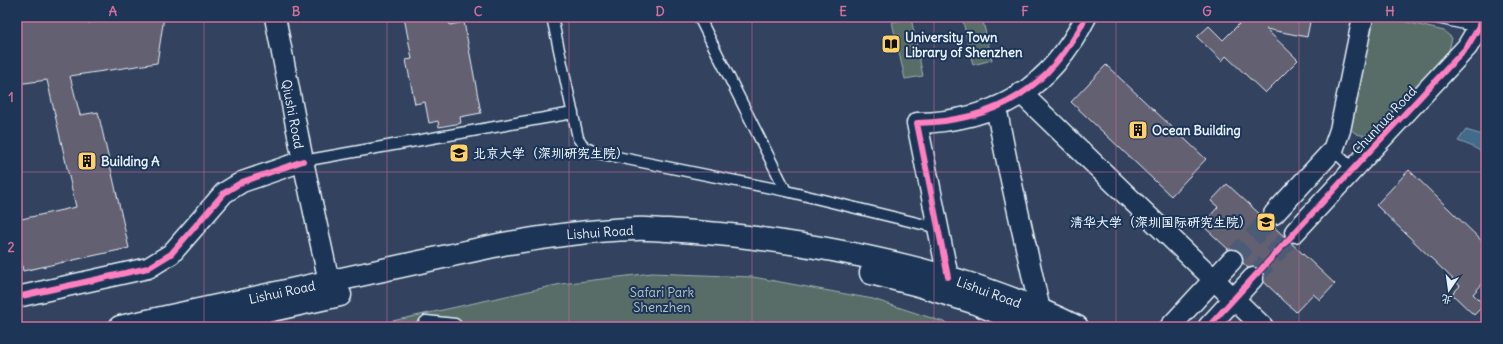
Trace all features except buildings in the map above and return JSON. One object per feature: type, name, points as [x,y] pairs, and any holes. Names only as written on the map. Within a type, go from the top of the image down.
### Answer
[{"type":"main road","name":"Lishui Road","points":[[120,327],[503,244],[565,234],[635,229],[714,232],[847,252],[948,277],[1037,319]]},
{"type":"main road","name":"Lishui Road","points":[[195,327],[507,258],[570,248],[637,243],[711,246],[790,256],[852,267],[915,284],[972,302],[1037,319],[1077,327]]},
{"type":"street","name":"Qiushi Road","points":[[275,17],[328,282]]},
{"type":"street","points":[[948,277],[917,123],[958,120],[996,107],[1021,93],[1038,81],[1053,67],[1074,40],[1086,17]]},
{"type":"street","name":"Chunhua Road","points":[[1274,214],[1333,150],[1340,130],[1363,17]]},
{"type":"street","name":"Chunhua Road","points":[[1295,232],[1467,48],[1480,22]]},
{"type":"street","points":[[1021,93],[1263,327]]},
{"type":"street","points":[[996,107],[1037,319]]},
{"type":"street","points":[[17,296],[148,268],[171,254],[224,193],[242,182],[303,161]]},
{"type":"street","points":[[1170,327],[1232,260]]},
{"type":"street","points":[[1208,327],[1253,278]]},
{"type":"lane","points":[[552,17],[578,138],[584,146],[597,153],[786,191],[938,228]]},
{"type":"lane","points":[[699,17],[786,191]]},
{"type":"lane","points":[[1432,17],[1480,22]]},
{"type":"lane","points":[[303,161],[573,113]]},
{"type":"lane","points":[[1333,150],[1353,169]]},
{"type":"lane","points":[[420,327],[426,321],[455,324],[458,327]]},
{"type":"green space","points":[[962,17],[982,17],[992,60],[973,65]]},
{"type":"green space","points":[[1386,17],[1444,31],[1452,38],[1449,50],[1439,62],[1369,136],[1361,135],[1355,133],[1347,122],[1369,24],[1375,18]]},
{"type":"green space","points":[[911,18],[923,76],[905,79],[892,22]]},
{"type":"green space","name":"Safari Park Shenzhen","points":[[652,273],[753,277],[873,299],[959,327],[365,327],[561,284]]},
{"type":"water","points":[[1466,130],[1486,136],[1486,154],[1458,141]]},
{"type":"tunnel","points":[[1232,260],[1274,214]]},
{"type":"tunnel","points":[[1253,278],[1295,232]]},
{"type":"cycle path","points":[[948,277],[917,123],[946,121],[972,116],[996,107],[1018,96],[1038,81],[1056,63],[1072,42],[1086,17]]},
{"type":"cycle path","points":[[1208,327],[1467,47],[1479,27],[1481,17]]},
{"type":"cycle path","points":[[17,297],[148,268],[171,254],[224,193],[242,182],[303,161]]},
{"type":"place","name":"University Town Library of Shenzhen","points":[[891,44]]},
{"type":"place","name":"Ocean Building","points":[[1138,130]]},
{"type":"place","name":"北京大学（深圳研究生院）","points":[[459,153]]},
{"type":"place","name":"Building A","points":[[87,161]]},
{"type":"place","name":"清华大学（深圳国际研究生院）","points":[[1266,222]]}]
